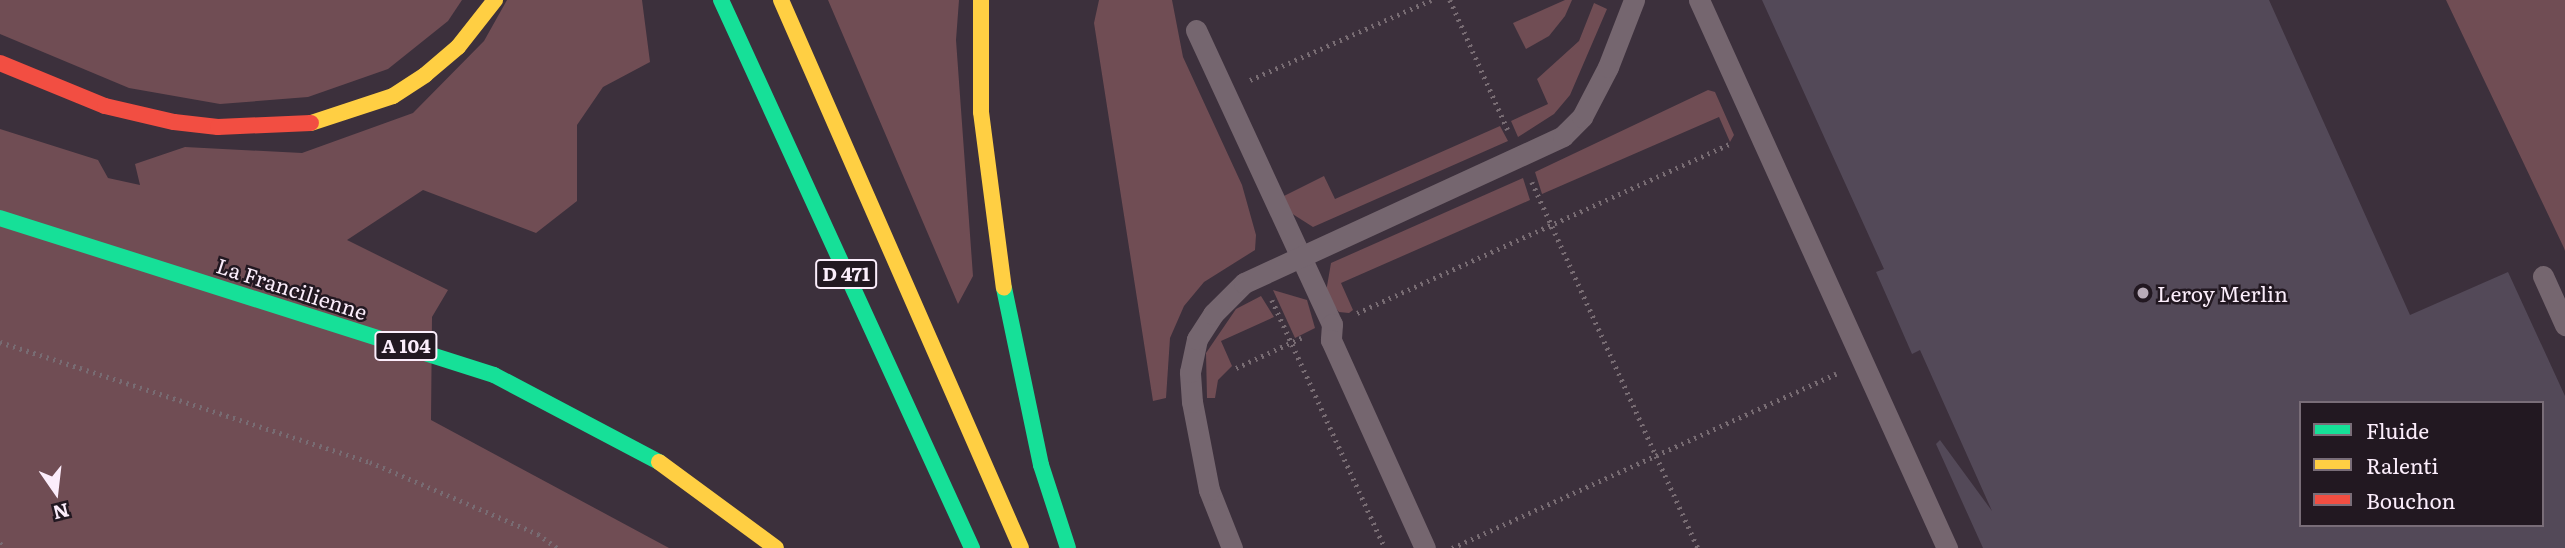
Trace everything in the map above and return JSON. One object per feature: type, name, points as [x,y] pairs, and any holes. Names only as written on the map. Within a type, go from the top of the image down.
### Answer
[{"type":"main road","points":[[0,63],[105,106],[174,122],[218,127],[311,123],[383,100],[425,75],[458,47],[495,0]]},
{"type":"main road","name":"D 471","points":[[721,0],[972,548]]},
{"type":"main road","name":"D 471","points":[[781,0],[1021,548]]},
{"type":"main road","points":[[981,0],[981,112],[997,254],[1041,465],[1068,548]]},
{"type":"main road","name":"La Francilienne","points":[[0,218],[494,375],[621,438],[678,473],[776,548]]},
{"type":"lane","points":[[1232,548],[1195,439],[1191,372],[1197,339],[1213,314],[1244,283],[1521,158],[1563,136],[1582,117],[1608,67],[1634,0]]},
{"type":"lane","points":[[1699,0],[1865,360],[1947,548]]},
{"type":"lane","points":[[1196,30],[1332,324],[1331,340],[1424,548]]},
{"type":"lane","points":[[2543,276],[2565,325]]},
{"type":"path","points":[[1249,81],[1431,0]]},
{"type":"path","points":[[1450,0],[1698,548]]},
{"type":"path","points":[[1236,368],[1760,131]]},
{"type":"path","points":[[1270,295],[1385,548]]},
{"type":"path","points":[[0,342],[370,462],[538,534],[557,548]]},
{"type":"path","points":[[1452,548],[1865,360]]},
{"type":"path","points":[[0,543],[4,548]]},
{"type":"shaded area","points":[[0,0],[462,0],[448,21],[388,69],[308,97],[220,104],[129,88],[0,34]]},
{"type":"shaded area","points":[[507,0],[642,0],[650,62],[603,87],[577,125],[577,201],[536,233],[423,190],[347,240],[448,290],[432,317],[431,420],[669,548],[0,548],[0,129],[98,160],[108,178],[140,185],[135,164],[185,147],[302,153],[413,113],[484,41]]},
{"type":"shaded area","points":[[828,0],[959,0],[956,40],[973,276],[958,304]]},
{"type":"shaded area","points":[[1099,0],[1172,0],[1183,57],[1242,185],[1256,235],[1255,250],[1204,282],[1184,306],[1170,338],[1166,398],[1153,401],[1094,23]]},
{"type":"shaded area","points":[[1565,0],[1572,0],[1565,16],[1549,36],[1526,49],[1513,23]]},
{"type":"shaded area","points":[[2446,0],[2565,0],[2565,251],[2564,248]]},
{"type":"shaded area","points":[[1594,3],[1607,9],[1570,95],[1554,114],[1518,137],[1511,121],[1548,104],[1537,79],[1579,41]]},
{"type":"shaded area","points":[[1708,90],[1715,92],[1734,135],[1730,142],[1719,117],[1542,194],[1535,172]]},
{"type":"shaded area","points":[[1500,126],[1508,141],[1313,227],[1291,213],[1284,196],[1324,176],[1335,199]]},
{"type":"shaded area","points":[[1523,178],[1530,200],[1341,283],[1353,310],[1349,313],[1339,312],[1332,304],[1326,292],[1331,263]]},
{"type":"shaded area","points":[[1273,290],[1307,300],[1315,328],[1295,338]]},
{"type":"shaded area","points":[[1261,296],[1274,317],[1221,341],[1232,366],[1218,380],[1215,398],[1207,398],[1206,353],[1236,309]]},
{"type":"building","name":"Leroy Merlin","points":[[1762,0],[2269,0],[2410,315],[2508,272],[2565,396],[2565,548],[1983,548],[1936,444],[1940,440],[1992,511],[1920,350],[1912,354],[1876,272],[1884,269]]},
{"type":"traffic: fast","points":[[721,0],[972,548]]},
{"type":"traffic: fast","points":[[0,218],[494,375],[659,462]]},
{"type":"traffic: fast","points":[[1004,288],[1041,465],[1068,548]]},
{"type":"traffic: slow","points":[[311,123],[393,96],[425,75],[458,47],[495,0]]},
{"type":"traffic: slow","points":[[781,0],[1021,548]]},
{"type":"traffic: slow","points":[[981,0],[981,112],[1004,288]]},
{"type":"traffic: slow","points":[[659,462],[776,548]]},
{"type":"traffic: jam","points":[[0,63],[105,106],[174,122],[218,127],[311,123]]},
{"type":"place","name":"Leroy Merlin","points":[[2143,293]]}]
